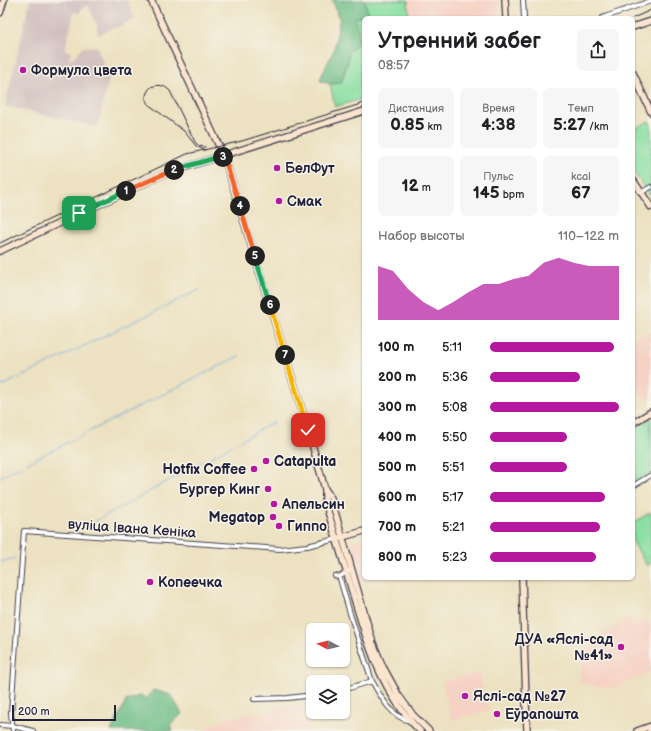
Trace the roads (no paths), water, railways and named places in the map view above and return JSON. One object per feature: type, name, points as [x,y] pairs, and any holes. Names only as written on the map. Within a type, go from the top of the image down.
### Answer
[{"type":"main road","points":[[0,13],[4,0]]},
{"type":"main road","points":[[150,0],[227,166],[325,489],[324,498],[340,538],[369,648],[382,677],[410,721],[420,731]]},
{"type":"main road","points":[[505,0],[506,16]]},
{"type":"main road","points":[[635,26],[651,21]]},
{"type":"main road","points":[[635,77],[651,112]]},
{"type":"main road","points":[[0,251],[164,174],[362,111]]},
{"type":"main road","points":[[635,183],[651,207]]},
{"type":"main road","points":[[635,422],[651,412]]},
{"type":"main road","points":[[340,538],[362,531]]},
{"type":"main road","points":[[349,570],[373,643],[383,667],[399,696],[413,715],[429,731]]},
{"type":"main road","points":[[522,580],[527,731]]},
{"type":"main road","points":[[637,731],[651,726]]},
{"type":"street","points":[[523,0],[524,16]]},
{"type":"street","points":[[608,16],[651,1]]},
{"type":"street","points":[[642,192],[651,187]]},
{"type":"street","points":[[635,485],[651,475]]},
{"type":"street","name":"вуліца Івана Кеніка","points":[[13,726],[12,713],[24,531],[280,549],[307,546],[340,538]]},
{"type":"street","points":[[349,570],[337,576],[372,681],[392,711],[401,719],[410,721]]},
{"type":"street","points":[[350,688],[372,681]]},
{"type":"street","points":[[254,699],[306,696]]},
{"type":"street","points":[[0,725],[13,726],[33,731]]},
{"type":"street","points":[[13,726],[13,731]]},
{"type":"waterway","points":[[0,387],[199,290]]},
{"type":"waterway","points":[[27,463],[239,356]]},
{"type":"waterway","points":[[87,526],[274,422]]},
{"type":"waterway","points":[[0,477],[22,466]]},
{"type":"waterway","points":[[0,562],[15,558]]},
{"type":"tram line","points":[[635,17],[651,10]]},
{"type":"tram line","points":[[205,147],[199,146],[195,142],[170,91],[166,87],[151,87],[146,95],[148,104],[184,131],[196,146],[205,150]]},
{"type":"tram line","points":[[0,243],[187,154],[242,141],[362,104]]},
{"type":"place","name":"Формула цвета","points":[[23,70]]},
{"type":"place","name":"БелФут","points":[[277,168]]},
{"type":"place","name":"Смак","points":[[279,201]]},
{"type":"place","name":"Catapulta","points":[[266,461]]},
{"type":"place","name":"Hotfix Coffee","points":[[254,469]]},
{"type":"place","name":"Бургер Кинг","points":[[268,489]]},
{"type":"place","name":"Апельсин","points":[[274,504]]},
{"type":"place","name":"Megatop","points":[[273,517]]},
{"type":"place","name":"Гиппо","points":[[279,526]]},
{"type":"place","name":"Копеечка","points":[[150,582]]},
{"type":"place","name":"ДУА «Яслі-сад №41»","points":[[621,647]]},
{"type":"place","name":"Яслі-сад №27","points":[[465,696]]},
{"type":"place","name":"Еўрапошта","points":[[497,714]]}]
